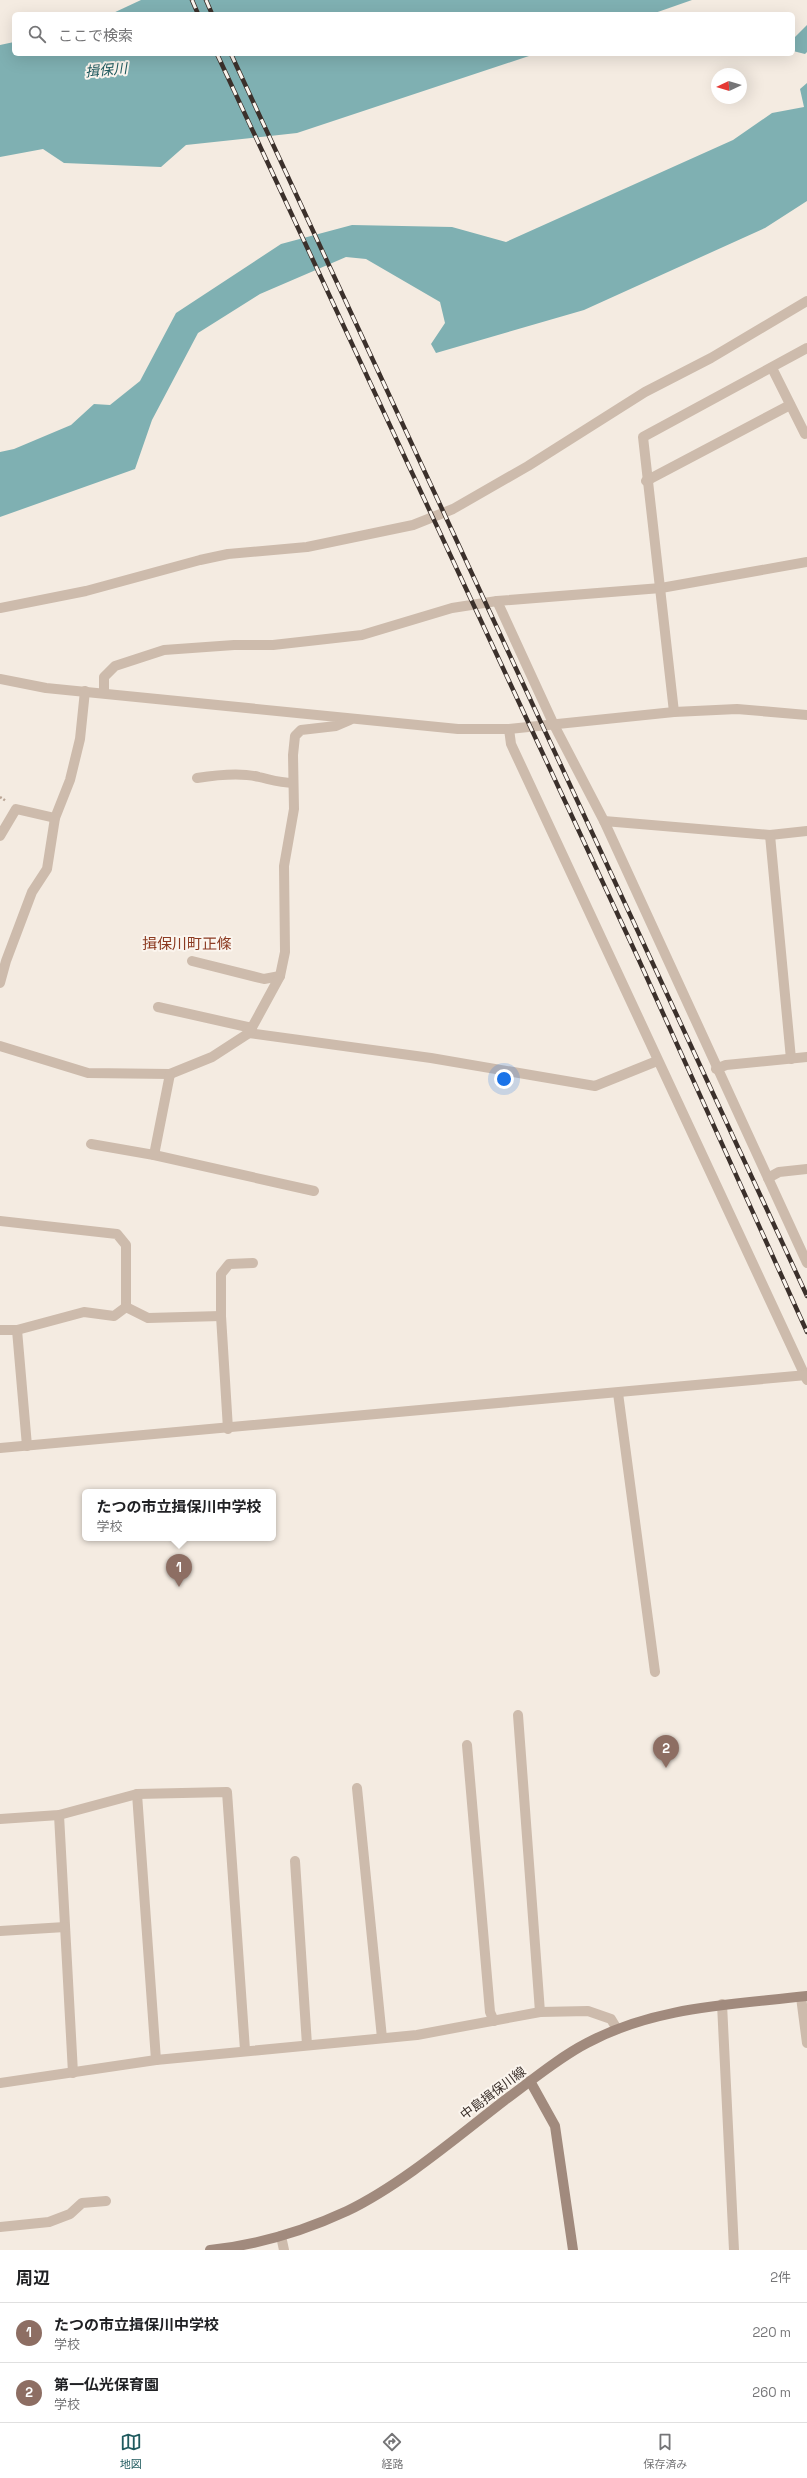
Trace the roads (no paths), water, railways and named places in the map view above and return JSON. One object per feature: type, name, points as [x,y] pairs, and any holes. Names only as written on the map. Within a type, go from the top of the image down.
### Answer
[{"type":"main road","name":"中島揖保川線","points":[[210,2250],[231,2248],[281,2236],[348,2211],[395,2182],[530,2081],[586,2043],[617,2029],[663,2014],[722,2004],[804,1996]]},
{"type":"main road","points":[[530,2081],[556,2126],[573,2250]]},
{"type":"street","points":[[0,608],[86,592],[200,560],[228,554],[307,547],[413,525],[453,509],[528,466],[645,392],[711,358],[807,301]]},
{"type":"street","points":[[674,712],[646,481],[643,437],[807,348]]},
{"type":"street","points":[[772,368],[804,434],[807,433]]},
{"type":"street","points":[[646,481],[790,404]]},
{"type":"street","points":[[104,692],[104,677],[115,666],[164,650],[234,645],[272,645],[362,635],[452,608],[497,601],[660,588],[807,562]]},
{"type":"street","points":[[497,601],[554,725],[604,821],[716,1069],[807,1264]]},
{"type":"street","points":[[0,679],[46,688],[104,692],[350,720],[458,729],[509,729],[674,712],[737,709],[807,715]]},
{"type":"street","points":[[0,983],[6,961],[32,892],[47,869],[55,818],[70,780],[78,746],[85,691]]},
{"type":"street","points":[[0,1046],[88,1073],[170,1074],[212,1057],[251,1030],[280,976],[285,952],[284,866],[294,809],[293,783],[295,736],[301,730],[336,726],[350,720]]},
{"type":"street","points":[[0,1448],[806,1377],[657,1061],[511,744],[509,729]]},
{"type":"street","points":[[197,778],[216,775],[259,776],[276,783],[293,783]]},
{"type":"street","points":[[0,836],[16,809],[55,818]]},
{"type":"street","points":[[604,821],[770,834],[807,831]]},
{"type":"street","points":[[770,834],[791,1059]]},
{"type":"street","points":[[192,961],[264,979],[280,976]]},
{"type":"street","points":[[158,1007],[251,1030],[431,1058],[595,1086],[657,1061]]},
{"type":"street","points":[[716,1069],[726,1065],[807,1057]]},
{"type":"street","points":[[154,1155],[170,1074]]},
{"type":"street","points":[[91,1144],[154,1155],[314,1191]]},
{"type":"street","points":[[768,1178],[779,1172],[807,1169]]},
{"type":"street","points":[[0,1221],[117,1234],[126,1246],[126,1307]]},
{"type":"street","points":[[228,1429],[221,1316],[221,1274],[229,1264],[253,1263]]},
{"type":"street","points":[[126,1307],[148,1318],[221,1316]]},
{"type":"street","points":[[0,1330],[17,1330],[84,1312],[114,1316],[126,1307]]},
{"type":"street","points":[[17,1330],[27,1446]]},
{"type":"street","points":[[618,1393],[654,1672]]},
{"type":"street","points":[[518,1715],[540,2012]]},
{"type":"street","points":[[467,1745],[490,2012],[494,2021]]},
{"type":"street","points":[[357,1788],[382,2038]]},
{"type":"street","points":[[0,1820],[59,1815],[137,1794],[227,1792],[244,2050]]},
{"type":"street","points":[[137,1794],[156,2060]]},
{"type":"street","points":[[59,1815],[73,2073]]},
{"type":"street","points":[[296,1861],[306,2045]]},
{"type":"street","points":[[0,1931],[65,1927]]},
{"type":"street","points":[[804,1996],[807,2043]]},
{"type":"street","points":[[722,2004],[734,2250]]},
{"type":"street","points":[[0,2084],[156,2060],[244,2050],[417,2035],[540,2012],[588,2011],[611,2019],[617,2029]]},
{"type":"street","points":[[0,2227],[49,2222],[70,2214],[82,2203],[106,2201]]},
{"type":"street","points":[[281,2236],[284,2250]]},
{"type":"water","points":[[141,0],[692,0],[658,12],[115,12]]},
{"type":"water","points":[[807,25],[807,52],[805,54],[795,52],[795,37]]},
{"type":"water","name":"揖保川","points":[[12,42],[12,56],[529,56],[297,133],[186,145],[161,167],[64,163],[43,149],[0,157],[0,45]]},
{"type":"water","points":[[807,83],[807,201],[765,228],[584,310],[436,353],[431,344],[445,323],[440,302],[366,259],[346,257],[260,294],[198,333],[152,420],[135,469],[0,517],[0,452],[14,449],[71,425],[94,404],[110,405],[140,381],[176,313],[281,244],[352,225],[452,227],[506,242],[733,140],[772,113],[804,107],[800,89]]},
{"type":"railway","points":[[192,0],[197,12]]},
{"type":"railway","points":[[206,0],[211,12]]},
{"type":"railway","points":[[218,56],[638,958],[807,1332]]},
{"type":"railway","points":[[232,56],[807,1296]]},
{"type":"place","name":"たつの市立揖保川中学校","points":[[179,1587]]},
{"type":"place","name":"第一仏光保育園","points":[[666,1768]]},
{"type":"district","name":"揖保川町正條","points":[[187,943]]}]
